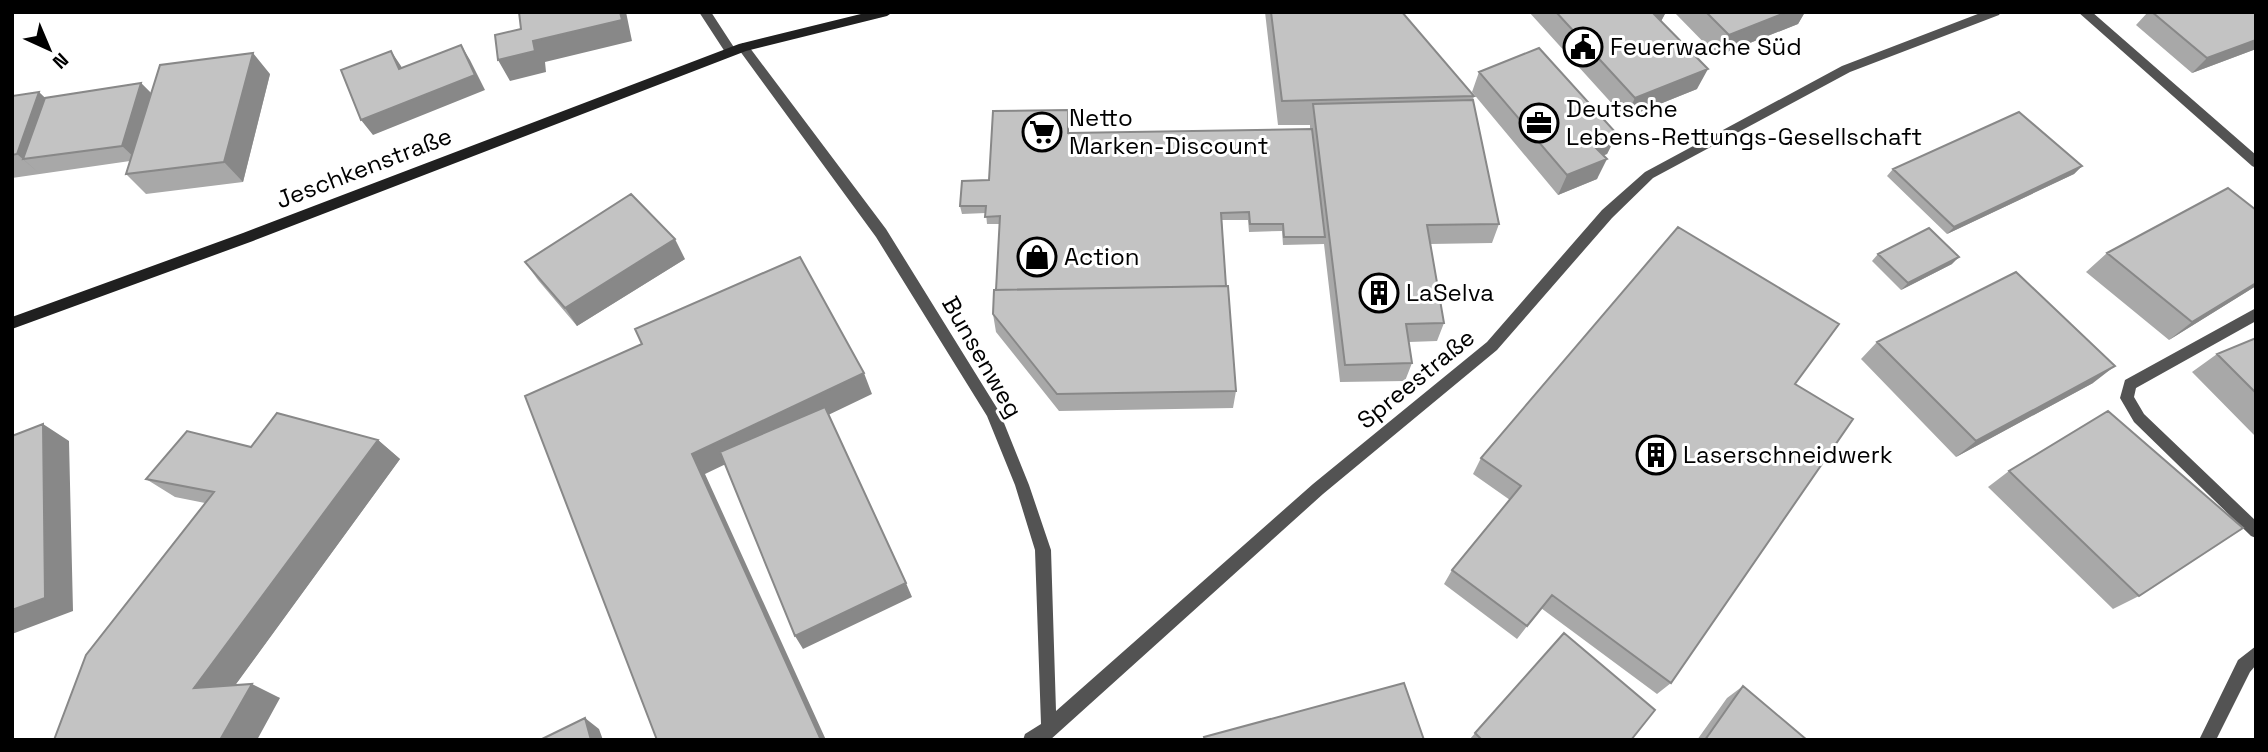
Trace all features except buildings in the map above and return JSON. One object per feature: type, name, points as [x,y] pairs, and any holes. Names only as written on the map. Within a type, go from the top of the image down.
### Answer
[{"type":"street","points":[[705,12],[737,50]]},
{"type":"street","name":"Jeschkenstraße","points":[[12,323],[261,232],[737,50],[866,15],[887,12]]},
{"type":"street","name":"Spreestraße","points":[[1031,740],[1049,734],[1318,489],[1492,346],[1607,214],[1649,175],[1846,69],[1995,12]]},
{"type":"street","points":[[2084,12],[2256,163]]},
{"type":"street","name":"Bunsenweg","points":[[737,50],[881,233],[993,413],[1022,485],[1043,550],[1049,734]]},
{"type":"street","points":[[2256,314],[2130,384],[2127,398],[2139,418],[2256,531]]},
{"type":"street","points":[[2207,740],[2244,666],[2256,654]]},
{"type":"place","name":"Feuerwache Süd","points":[[1583,47]]},
{"type":"place","name":"Deutsche Lebens-Rettungs-Gesellschaft","points":[[1539,123]]},
{"type":"place","name":"Netto Marken-Discount","points":[[1042,132]]},
{"type":"place","name":"Action","points":[[1037,257]]},
{"type":"place","name":"LaSelva","points":[[1379,293]]},
{"type":"place","name":"Laserschneidwerk","points":[[1656,455]]}]
